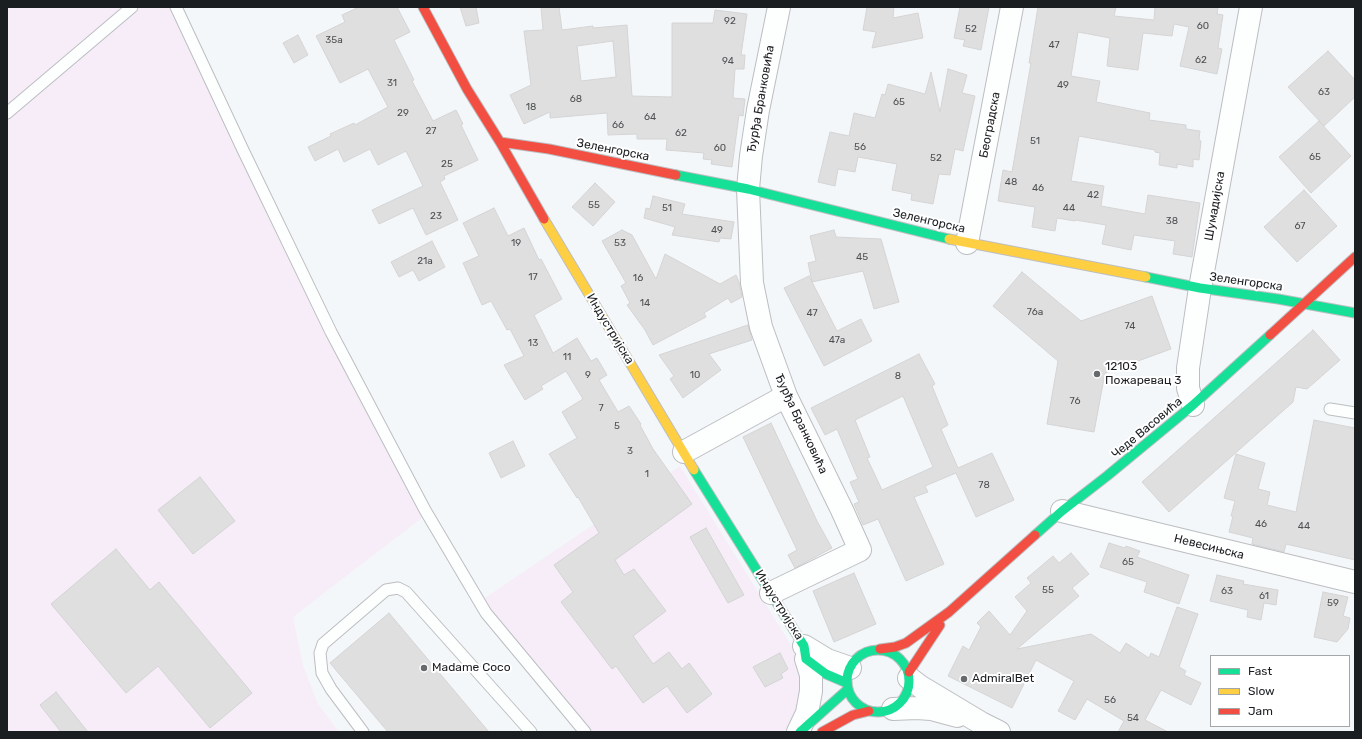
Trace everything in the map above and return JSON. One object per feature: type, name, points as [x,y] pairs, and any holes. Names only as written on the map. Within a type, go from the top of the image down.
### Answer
[{"type":"street","name":"Индустријска","points":[[423,7],[467,89],[684,452],[771,593],[805,652],[827,660],[848,680]]},
{"type":"street","name":"Ђурђа Бранковића","points":[[771,593],[860,550],[786,396],[761,326],[752,283],[748,189],[751,156],[758,110],[779,7]]},
{"type":"street","name":"Београдска","points":[[967,243],[1012,7]]},
{"type":"street","name":"Шумадијска","points":[[1193,405],[1188,388],[1188,368],[1200,288],[1251,7]]},
{"type":"street","name":"Зеленгорска","points":[[500,142],[549,149],[748,189],[967,243],[1200,288],[1304,303],[1355,313]]},
{"type":"street","name":"Чеде Васовића","points":[[880,649],[895,647],[906,643],[949,612],[1062,511],[1108,476],[1193,405],[1355,257]]},
{"type":"street","points":[[684,452],[786,396]]},
{"type":"street","name":"Невесињска","points":[[1062,511],[1355,582]]},
{"type":"street","name":"Чеде Васовића","points":[[909,675],[949,612]]},
{"type":"street","points":[[799,732],[848,680],[855,660],[870,650],[880,649],[889,651],[898,656],[904,663],[909,675],[920,686],[990,727]]},
{"type":"street","points":[[799,732],[807,713],[811,691],[811,675],[805,652]]},
{"type":"street","points":[[892,709],[906,696],[909,687],[909,675]]},
{"type":"street","points":[[848,680],[856,702],[869,710]]},
{"type":"street","points":[[822,732],[853,715],[869,710],[885,711],[892,709],[917,708],[931,709],[990,727]]},
{"type":"lane","points":[[7,113],[132,7]]},
{"type":"lane","points":[[176,7],[242,150],[331,332],[425,510],[486,613],[585,732]]},
{"type":"lane","points":[[1330,409],[1355,413]]},
{"type":"lane","points":[[363,732],[331,689],[322,673],[320,653],[323,644],[386,590],[398,588],[406,592],[531,732]]},
{"type":"shaded area","points":[[7,7],[176,7],[427,514],[293,617],[303,665],[318,704],[339,732],[7,732]]},
{"type":"shaded area","points":[[680,466],[794,650],[803,679],[800,703],[791,732],[585,732],[479,602]]},
{"type":"building","points":[[359,7],[397,7],[410,32],[394,40],[414,80],[412,81],[433,121],[456,110],[463,124],[461,125],[478,160],[444,176],[445,179],[440,182],[458,220],[426,235],[413,208],[379,224],[372,210],[423,186],[406,151],[378,165],[370,149],[344,162],[338,149],[315,161],[308,147],[331,136],[330,134],[354,123],[355,125],[388,107],[368,69],[340,83],[316,36],[345,22],[342,15]]},
{"type":"building","points":[[460,7],[476,7],[479,23],[466,26]]},
{"type":"building","points":[[541,7],[559,7],[562,30],[593,26],[593,28],[627,25],[632,96],[672,97],[672,23],[713,23],[715,10],[747,14],[741,55],[745,55],[744,69],[735,69],[733,98],[745,99],[743,116],[739,115],[732,167],[711,164],[712,160],[703,159],[704,153],[666,150],[667,139],[637,139],[637,134],[608,135],[607,113],[550,118],[550,112],[524,124],[510,95],[531,85],[524,31],[543,30]],"holes":[[[613,41],[616,77],[581,81],[577,46]]]},
{"type":"building","points":[[867,7],[894,7],[893,18],[918,13],[923,38],[872,48],[876,32],[863,30]]},
{"type":"building","points":[[960,7],[989,7],[981,50],[963,46],[965,40],[954,38]]},
{"type":"building","points":[[1038,7],[1116,7],[1114,16],[1154,20],[1155,7],[1218,7],[1217,14],[1223,15],[1218,48],[1222,49],[1217,74],[1180,66],[1189,27],[1174,24],[1172,36],[1143,33],[1138,70],[1107,66],[1110,38],[1078,32],[1071,76],[1100,81],[1096,102],[1150,113],[1149,120],[1186,125],[1186,129],[1200,131],[1199,140],[1201,141],[1199,160],[1193,159],[1193,167],[1177,164],[1177,168],[1159,165],[1160,153],[1155,152],[1155,150],[1079,136],[1071,181],[1104,186],[1101,206],[1145,214],[1148,195],[1200,203],[1192,257],[1173,254],[1175,241],[1134,235],[1131,250],[1102,244],[1106,225],[1057,218],[1055,231],[1032,227],[1035,207],[998,201],[1003,170],[1012,172],[1031,63],[1029,63]]},
{"type":"building","points":[[298,35],[308,55],[294,63],[283,43]]},
{"type":"building","points":[[1328,51],[1355,80],[1355,97],[1324,126],[1288,87]]},
{"type":"building","points":[[948,69],[967,75],[962,93],[975,96],[963,151],[955,149],[950,175],[939,174],[933,204],[911,200],[912,194],[892,190],[897,164],[858,157],[855,172],[838,169],[835,186],[818,182],[830,132],[849,136],[854,113],[875,118],[882,94],[885,95],[888,84],[925,94],[931,72],[940,112]]},
{"type":"building","points":[[1319,121],[1351,156],[1311,193],[1279,157]]},
{"type":"building","points":[[595,183],[615,202],[593,226],[572,207]]},
{"type":"building","points":[[1304,190],[1337,226],[1297,262],[1264,227]]},
{"type":"building","points":[[653,196],[685,204],[682,214],[734,222],[731,239],[720,238],[719,242],[672,235],[675,227],[644,218],[646,208],[650,209]]},
{"type":"building","points":[[494,208],[508,236],[524,228],[539,260],[541,259],[562,299],[534,315],[553,353],[577,338],[591,361],[597,358],[607,375],[599,380],[618,412],[629,406],[641,424],[640,425],[653,449],[692,504],[615,560],[624,575],[634,569],[666,611],[633,636],[653,664],[669,652],[682,669],[689,663],[712,694],[687,713],[667,686],[643,703],[616,666],[612,669],[561,602],[573,592],[554,565],[599,533],[578,497],[577,498],[549,454],[577,438],[562,412],[583,399],[566,371],[541,386],[543,389],[525,400],[504,365],[524,356],[510,329],[507,330],[491,301],[482,305],[463,263],[479,256],[463,223]]},
{"type":"building","points":[[622,230],[632,235],[656,279],[665,254],[720,284],[736,275],[742,297],[731,303],[728,298],[704,313],[706,317],[653,345],[645,330],[627,305],[630,303],[621,286],[626,283],[602,241]]},
{"type":"building","points":[[834,230],[836,237],[881,239],[899,302],[874,309],[863,271],[812,282],[808,263],[816,261],[810,236]]},
{"type":"building","points":[[432,241],[445,267],[419,281],[413,270],[399,277],[391,262]]},
{"type":"building","points":[[1022,272],[1081,321],[1152,296],[1171,349],[1105,373],[1094,432],[1047,424],[1058,361],[993,306]]},
{"type":"building","points":[[809,276],[837,331],[861,319],[872,341],[824,366],[784,288]]},
{"type":"building","points":[[748,325],[752,340],[709,354],[721,370],[683,398],[670,379],[674,376],[659,355]]},
{"type":"building","points":[[1313,330],[1340,360],[1307,389],[1296,387],[1293,402],[1169,512],[1142,482]]},
{"type":"building","points":[[919,354],[935,384],[932,386],[948,425],[941,429],[958,468],[992,453],[1014,500],[976,517],[956,473],[925,486],[928,492],[914,497],[944,564],[906,581],[878,519],[863,525],[854,504],[859,502],[850,482],[858,479],[837,429],[825,435],[811,408]],"holes":[[[903,396],[933,467],[882,490],[867,458],[870,457],[855,420]]]},
{"type":"building","points":[[1314,420],[1355,428],[1355,560],[1286,544],[1284,552],[1252,544],[1253,538],[1229,532],[1235,501],[1224,498],[1236,454],[1265,463],[1258,489],[1270,492],[1267,505],[1296,512]]},
{"type":"building","points":[[771,423],[817,521],[832,548],[795,568],[788,555],[797,550],[743,437]]},
{"type":"building","points":[[513,441],[525,466],[501,478],[489,453]]},
{"type":"building","points":[[200,477],[235,521],[193,554],[158,510]]},
{"type":"building","points":[[706,528],[744,595],[728,603],[690,537]]},
{"type":"building","points":[[1109,543],[1125,548],[1126,546],[1140,551],[1137,557],[1189,575],[1179,604],[1144,592],[1147,582],[1100,567]]},
{"type":"building","points":[[116,549],[150,590],[159,582],[252,693],[210,728],[158,666],[126,693],[51,604]]},
{"type":"building","points":[[1071,553],[1089,574],[1072,588],[1079,596],[1017,649],[1091,634],[1120,653],[1126,643],[1149,658],[1151,653],[1159,657],[1177,607],[1198,614],[1179,667],[1186,671],[1184,675],[1201,683],[1191,705],[1161,690],[1145,720],[1168,732],[1118,732],[1124,721],[1087,699],[1075,720],[1058,711],[1074,681],[1036,660],[1012,708],[948,676],[963,646],[969,650],[981,627],[977,623],[989,611],[1010,635],[1027,611],[1015,597],[1031,583],[1027,578],[1053,556],[1059,563]]},
{"type":"building","points":[[854,573],[876,624],[834,642],[813,591]]},
{"type":"building","points":[[1217,575],[1244,581],[1243,584],[1278,590],[1276,605],[1264,603],[1261,620],[1247,617],[1248,610],[1210,601]]},
{"type":"building","points":[[1323,592],[1348,597],[1343,616],[1350,618],[1348,629],[1337,642],[1314,637]]},
{"type":"building","points":[[389,613],[489,732],[388,732],[330,663]]},
{"type":"building","points":[[780,653],[788,669],[781,674],[783,678],[765,687],[753,667]]},
{"type":"building","points":[[56,692],[88,732],[61,732],[40,705]]},
{"type":"traffic: fast","points":[[676,175],[748,189],[949,239]]},
{"type":"traffic: fast","points":[[1146,277],[1200,288],[1278,299],[1355,313]]},
{"type":"traffic: fast","points":[[1035,535],[1062,511],[1193,405],[1270,335]]},
{"type":"traffic: fast","points":[[694,470],[804,646],[806,659],[826,674],[847,683]]},
{"type":"traffic: fast","points":[[872,650],[884,650],[900,659],[907,669],[909,681],[907,693],[900,703],[884,712],[872,712],[861,707],[852,698],[847,687],[847,675],[852,664],[861,655],[872,650]]},
{"type":"traffic: fast","points":[[800,732],[848,689]]},
{"type":"traffic: slow","points":[[544,219],[694,470]]},
{"type":"traffic: slow","points":[[949,239],[1146,277]]},
{"type":"traffic: jam","points":[[423,7],[467,89],[500,142],[544,219]]},
{"type":"traffic: jam","points":[[500,142],[549,149],[676,175]]},
{"type":"traffic: jam","points":[[1270,335],[1355,257]]},
{"type":"traffic: jam","points":[[880,649],[895,647],[906,643],[949,612],[1035,535]]},
{"type":"traffic: jam","points":[[909,672],[940,625]]},
{"type":"traffic: jam","points":[[822,732],[853,715],[869,711]]},
{"type":"place","name":"12103 Пожаревац 3","points":[[1097,374]]},
{"type":"place","name":"Madame Coco","points":[[424,668]]},
{"type":"place","name":"AdmiralBet","points":[[964,679]]}]
